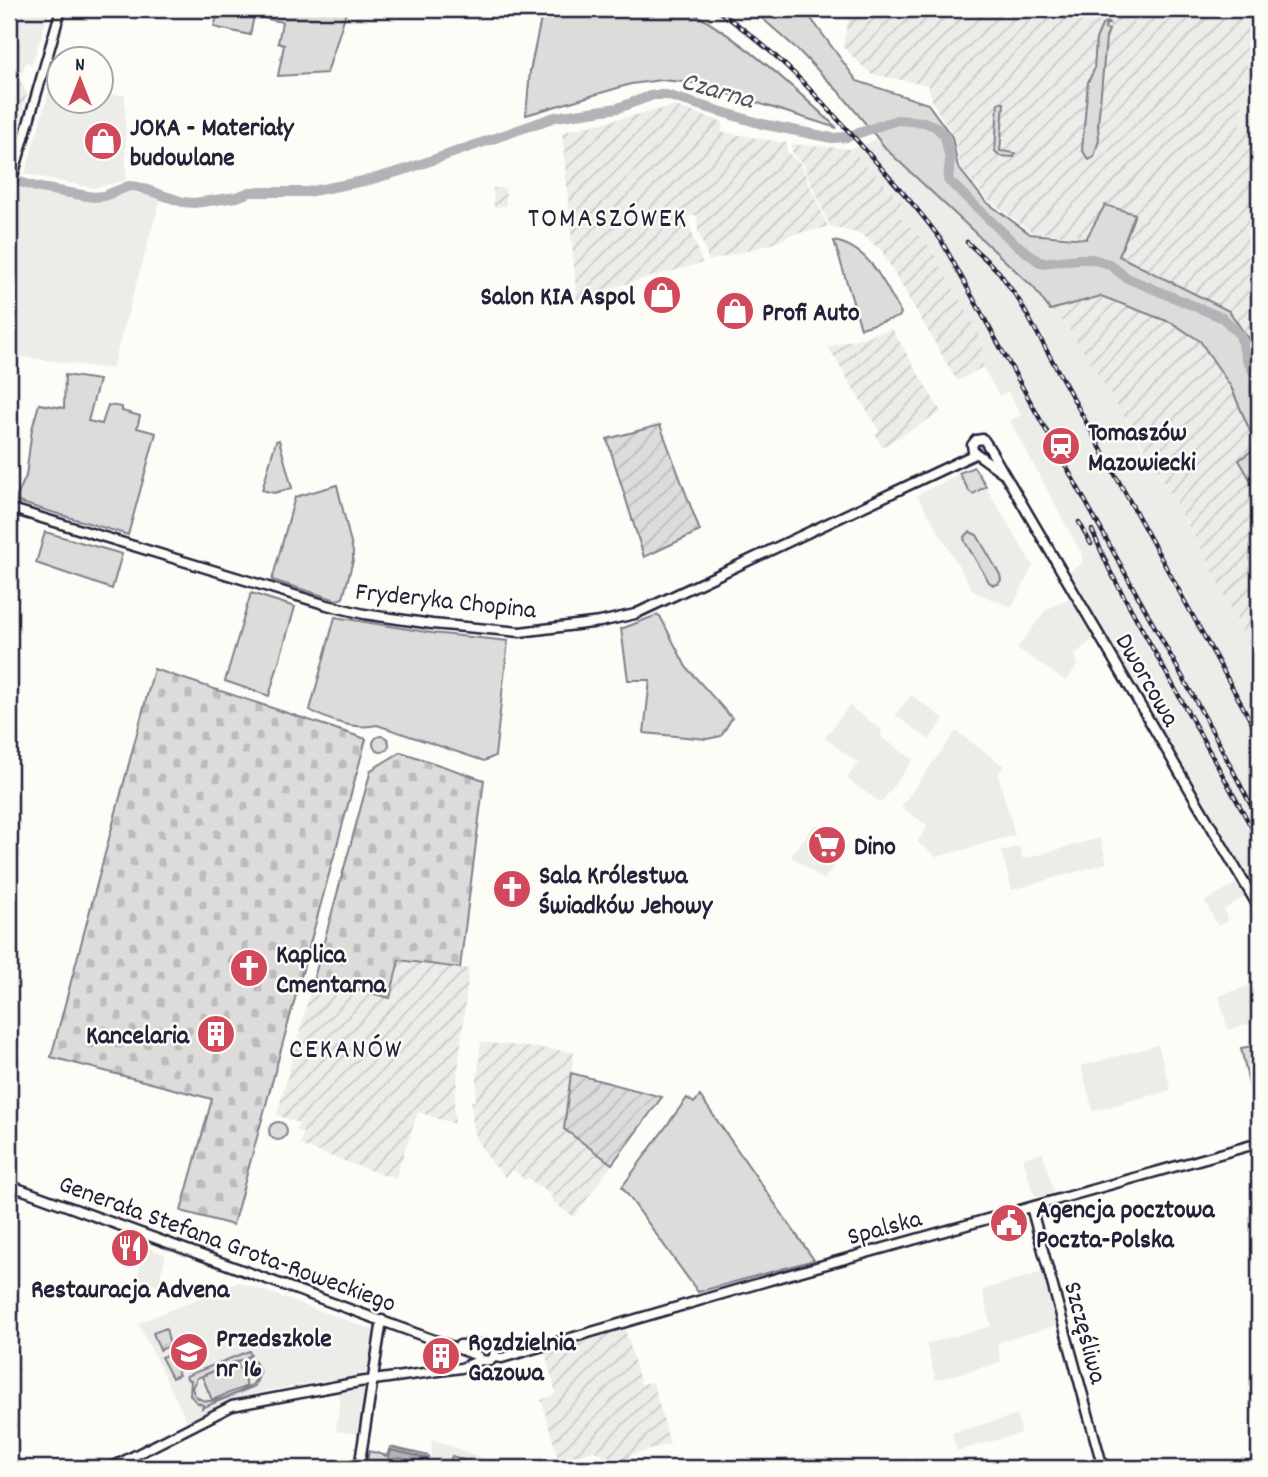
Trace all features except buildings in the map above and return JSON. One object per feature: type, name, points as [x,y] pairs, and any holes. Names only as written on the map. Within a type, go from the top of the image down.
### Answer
[{"type":"street","points":[[9,188],[61,9]]},
{"type":"street","name":"Fryderyka Chopina","points":[[9,508],[342,610],[432,624],[528,632],[635,614],[979,452]]},
{"type":"street","name":"Dworcowa","points":[[979,452],[1002,472],[1259,908]]},
{"type":"street","name":"Spalska","points":[[495,1353],[502,1358],[1259,1143]]},
{"type":"street","name":"Generała Stefana Grota-Roweckiego","points":[[9,1185],[480,1358]]},
{"type":"street","name":"Szczęśliwa","points":[[1031,1207],[1102,1468]]},
{"type":"street","points":[[359,1468],[382,1320]]},
{"type":"street","name":"Generała Stefana Grota-Roweckiego","points":[[433,1339],[464,1346],[483,1344]]},
{"type":"street","points":[[110,1468],[232,1406],[270,1397],[461,1368],[480,1358],[490,1361],[495,1353],[490,1344],[483,1344],[478,1348],[480,1358]]},
{"type":"shaded area","points":[[9,9],[50,9],[32,64],[26,62],[22,73],[9,69]]},
{"type":"shaded area","points":[[850,9],[1253,9],[1240,131],[1259,115],[1259,666],[1206,557],[1136,434],[1067,326],[1052,311],[1055,305],[1048,300],[1083,237],[1032,232],[987,199],[961,168],[954,137],[933,103],[928,85],[871,74],[843,47]]},
{"type":"shaded area","points":[[1253,9],[1259,9],[1259,115],[1240,132]]},
{"type":"shaded area","points":[[9,78],[21,82],[27,94],[19,123],[15,124],[18,128],[9,163]]},
{"type":"shaded area","points":[[116,95],[125,95],[126,180],[94,188],[25,174],[46,101],[46,116],[116,116]]},
{"type":"shaded area","points":[[675,106],[723,122],[722,132],[787,143],[787,152],[800,163],[828,227],[790,235],[777,242],[709,261],[698,231],[697,215],[687,217],[702,263],[577,300],[562,132]]},
{"type":"shaded area","points":[[886,132],[944,157],[1055,306],[1052,311],[1067,326],[1106,384],[1206,557],[1259,666],[1259,895],[1069,572],[1082,563],[1082,555],[1010,421],[1021,415],[1008,392],[999,396],[983,367],[981,338],[930,247],[896,212],[902,202],[850,149],[869,143]]},
{"type":"shaded area","points":[[792,144],[850,149],[902,202],[896,212],[930,247],[981,338],[983,367],[957,381],[881,250],[861,234],[830,226],[804,164],[792,152]]},
{"type":"shaded area","points":[[24,187],[97,203],[128,192],[161,197],[112,369],[9,355],[9,220],[17,192]]},
{"type":"shaded area","points":[[493,188],[505,188],[506,206],[494,207]]},
{"type":"shaded area","points":[[892,329],[941,412],[882,447],[876,435],[880,432],[828,347]]},
{"type":"shaded area","points":[[974,467],[1033,566],[1012,607],[974,592],[917,495]]},
{"type":"shaded area","points":[[1069,598],[1093,639],[1074,655],[1078,664],[1066,681],[1017,648],[1046,610]]},
{"type":"shaded area","points":[[911,695],[944,719],[929,740],[895,715]]},
{"type":"shaded area","points":[[849,706],[883,731],[880,736],[913,760],[881,803],[847,779],[858,763],[825,738]]},
{"type":"shaded area","points":[[956,731],[1004,766],[998,775],[1015,835],[937,857],[917,842],[928,826],[901,807]]},
{"type":"shaded area","points":[[815,824],[847,848],[824,880],[791,856]]},
{"type":"shaded area","points":[[1100,838],[1107,863],[1012,890],[1001,851],[1019,846],[1023,859]]},
{"type":"shaded area","points":[[1237,883],[1245,897],[1224,909],[1228,921],[1218,926],[1205,901]]},
{"type":"shaded area","points":[[399,960],[469,969],[454,1108],[455,1124],[418,1112],[395,1179],[300,1145],[303,1133],[296,1130],[299,1123],[277,1115],[314,978],[389,998]]},
{"type":"shaded area","points":[[1259,982],[1259,1007],[1255,1009],[1259,1021],[1228,1030],[1219,996]]},
{"type":"shaded area","points":[[481,1042],[574,1052],[564,1129],[612,1164],[574,1217],[553,1202],[551,1195],[528,1178],[524,1180],[513,1169],[505,1177],[479,1144],[473,1127],[471,1101],[475,1101]]},
{"type":"shaded area","points":[[1158,1045],[1171,1090],[1093,1111],[1081,1066]]},
{"type":"shaded area","points":[[1043,1153],[1054,1192],[1038,1197],[1033,1193],[1023,1158]]},
{"type":"shaded area","points":[[146,1247],[166,1255],[158,1286],[136,1279]]},
{"type":"shaded area","points":[[1042,1272],[1057,1325],[997,1343],[1001,1362],[936,1380],[926,1344],[991,1326],[982,1290]]},
{"type":"shaded area","points":[[239,1282],[374,1330],[367,1373],[232,1400],[187,1421],[138,1323]]},
{"type":"shaded area","points":[[625,1329],[641,1384],[653,1382],[670,1444],[630,1455],[633,1468],[599,1467],[603,1454],[594,1451],[559,1461],[541,1400],[556,1394],[545,1352]]},
{"type":"shaded area","points":[[361,1387],[364,1392],[358,1434],[336,1431],[340,1402],[338,1390]]},
{"type":"shaded area","points":[[1017,1415],[1021,1433],[957,1451],[952,1433]]},
{"type":"shaded area","points":[[432,1439],[509,1468],[431,1468]]},
{"type":"green space","points":[[219,9],[347,9],[327,73],[278,76],[284,45],[278,43],[282,22],[254,16],[250,35],[214,27]]},
{"type":"green space","points":[[543,9],[686,9],[727,34],[784,79],[837,128],[694,83],[661,80],[631,84],[526,115],[530,71]]},
{"type":"green space","points":[[746,9],[804,9],[857,81],[928,104],[952,137],[958,167],[985,201],[1030,234],[1086,239],[1105,205],[1135,214],[1119,256],[1229,311],[1247,337],[1259,368],[1259,495],[1239,460],[1257,447],[1231,387],[1200,341],[1172,323],[1101,296],[1050,310],[1034,288],[888,151],[842,95],[797,49],[763,19]]},
{"type":"green space","points":[[1107,22],[1109,24],[1106,24],[1105,29],[1109,30],[1098,125],[1099,139],[1094,157],[1089,160],[1082,150],[1088,82],[1094,70],[1096,39],[1102,25]]},
{"type":"green space","points":[[998,103],[1004,103],[1000,151],[1015,153],[1014,157],[1000,156],[995,151]]},
{"type":"green space","points":[[834,241],[858,251],[867,259],[889,290],[901,313],[899,317],[861,328]]},
{"type":"green space","points":[[65,375],[99,380],[88,421],[102,424],[108,405],[122,407],[122,411],[140,416],[137,428],[156,433],[128,535],[15,501],[26,476],[32,429],[39,404],[64,408]]},
{"type":"green space","points":[[660,425],[700,531],[644,557],[607,439]]},
{"type":"green space","points":[[279,440],[292,488],[274,493],[262,490],[276,441]]},
{"type":"green space","points":[[974,467],[986,486],[973,494],[959,473]]},
{"type":"green space","points":[[337,485],[353,552],[343,598],[337,600],[272,580],[295,497]]},
{"type":"green space","points":[[45,532],[122,554],[112,589],[36,563]]},
{"type":"green space","points":[[970,532],[977,535],[1000,575],[998,584],[989,582],[965,542],[964,537]]},
{"type":"green space","points":[[251,593],[295,607],[269,696],[225,681]]},
{"type":"green space","points":[[660,616],[686,667],[732,718],[721,736],[707,739],[644,733],[650,680],[628,680],[621,629]]},
{"type":"green space","points":[[335,617],[432,633],[508,641],[495,756],[484,761],[377,725],[342,724],[310,710]]},
{"type":"green space","points":[[154,669],[366,739],[233,1225],[181,1211],[212,1099],[51,1057]]},
{"type":"green space","points":[[378,736],[384,736],[389,744],[387,750],[378,752],[373,747],[373,741]]},
{"type":"green space","points":[[401,752],[484,780],[460,968],[399,960],[390,998],[314,978],[371,770]]},
{"type":"green space","points":[[1253,1046],[1259,1061],[1259,1129],[1241,1048]]},
{"type":"green space","points":[[571,1073],[662,1097],[612,1164],[564,1129]]},
{"type":"green space","points":[[700,1096],[814,1260],[698,1292],[622,1187],[687,1098],[694,1103]]},
{"type":"green space","points":[[274,1122],[282,1122],[287,1131],[285,1138],[274,1140],[269,1135],[269,1127]]},
{"type":"green space","points":[[166,1328],[170,1346],[160,1350],[153,1333]]},
{"type":"green space","points":[[249,1351],[251,1355],[247,1357],[255,1362],[260,1372],[255,1386],[202,1408],[203,1405],[190,1395],[191,1380],[186,1376]],"holes":[[[240,1360],[255,1368],[253,1384],[219,1400],[202,1400],[196,1396],[192,1388],[197,1378]]]},
{"type":"green space","points":[[169,1354],[179,1375],[172,1378],[161,1357]]},
{"type":"green space","points":[[237,1362],[247,1386],[212,1400],[202,1376]]},
{"type":"green space","points":[[390,1447],[429,1456],[426,1468],[366,1468],[369,1451],[387,1456]]},
{"type":"green space","points":[[452,1456],[486,1468],[447,1468]]},
{"type":"water","points":[[391,1450],[426,1458],[424,1468],[386,1468]]},
{"type":"waterway","name":"Czarna","points":[[9,179],[40,188],[94,197],[129,186],[138,187],[194,203],[237,197],[250,192],[307,192],[404,170],[555,117],[618,108],[653,95],[666,95],[762,124],[832,138],[847,137],[897,120],[924,122],[936,127],[945,136],[950,160],[948,180],[1013,242],[1041,263],[1092,259],[1109,264],[1127,278],[1223,318],[1240,335],[1246,357],[1255,375],[1254,391],[1258,402],[1259,425]]},
{"type":"railway","points":[[715,9],[758,40],[815,94],[906,195],[941,240],[1214,734],[1259,821]]},
{"type":"railway","points":[[967,242],[999,272],[1020,302],[1259,736]]},
{"type":"railway","points":[[1079,522],[1091,544]]},
{"type":"railway","points":[[1092,530],[1110,571],[1259,841]]},
{"type":"place","name":"JOKA - Materiały budowlane","points":[[103,141]]},
{"type":"place","name":"Salon KIA Aspol","points":[[662,295]]},
{"type":"place","name":"Profi Auto","points":[[735,311]]},
{"type":"place","name":"Tomaszów Mazowiecki","points":[[1061,446]]},
{"type":"place","name":"Dino","points":[[827,845]]},
{"type":"place","name":"Sala Królestwa Świadków Jehowy","points":[[512,889]]},
{"type":"place","name":"Kaplica Cmentarna","points":[[249,968]]},
{"type":"place","name":"Kancelaria","points":[[216,1034]]},
{"type":"place","name":"Agencja pocztowa Poczta-Polska","points":[[1009,1223]]},
{"type":"place","name":"Restauracja Advena","points":[[130,1248]]},
{"type":"place","name":"Przedszkole nr 16","points":[[189,1352]]},
{"type":"place","name":"Rozdzielnia Gazowa","points":[[441,1356]]},
{"type":"district","name":"TOMASZÓWEK","points":[[608,216]]},
{"type":"district","name":"CEKANÓW","points":[[346,1047]]}]
